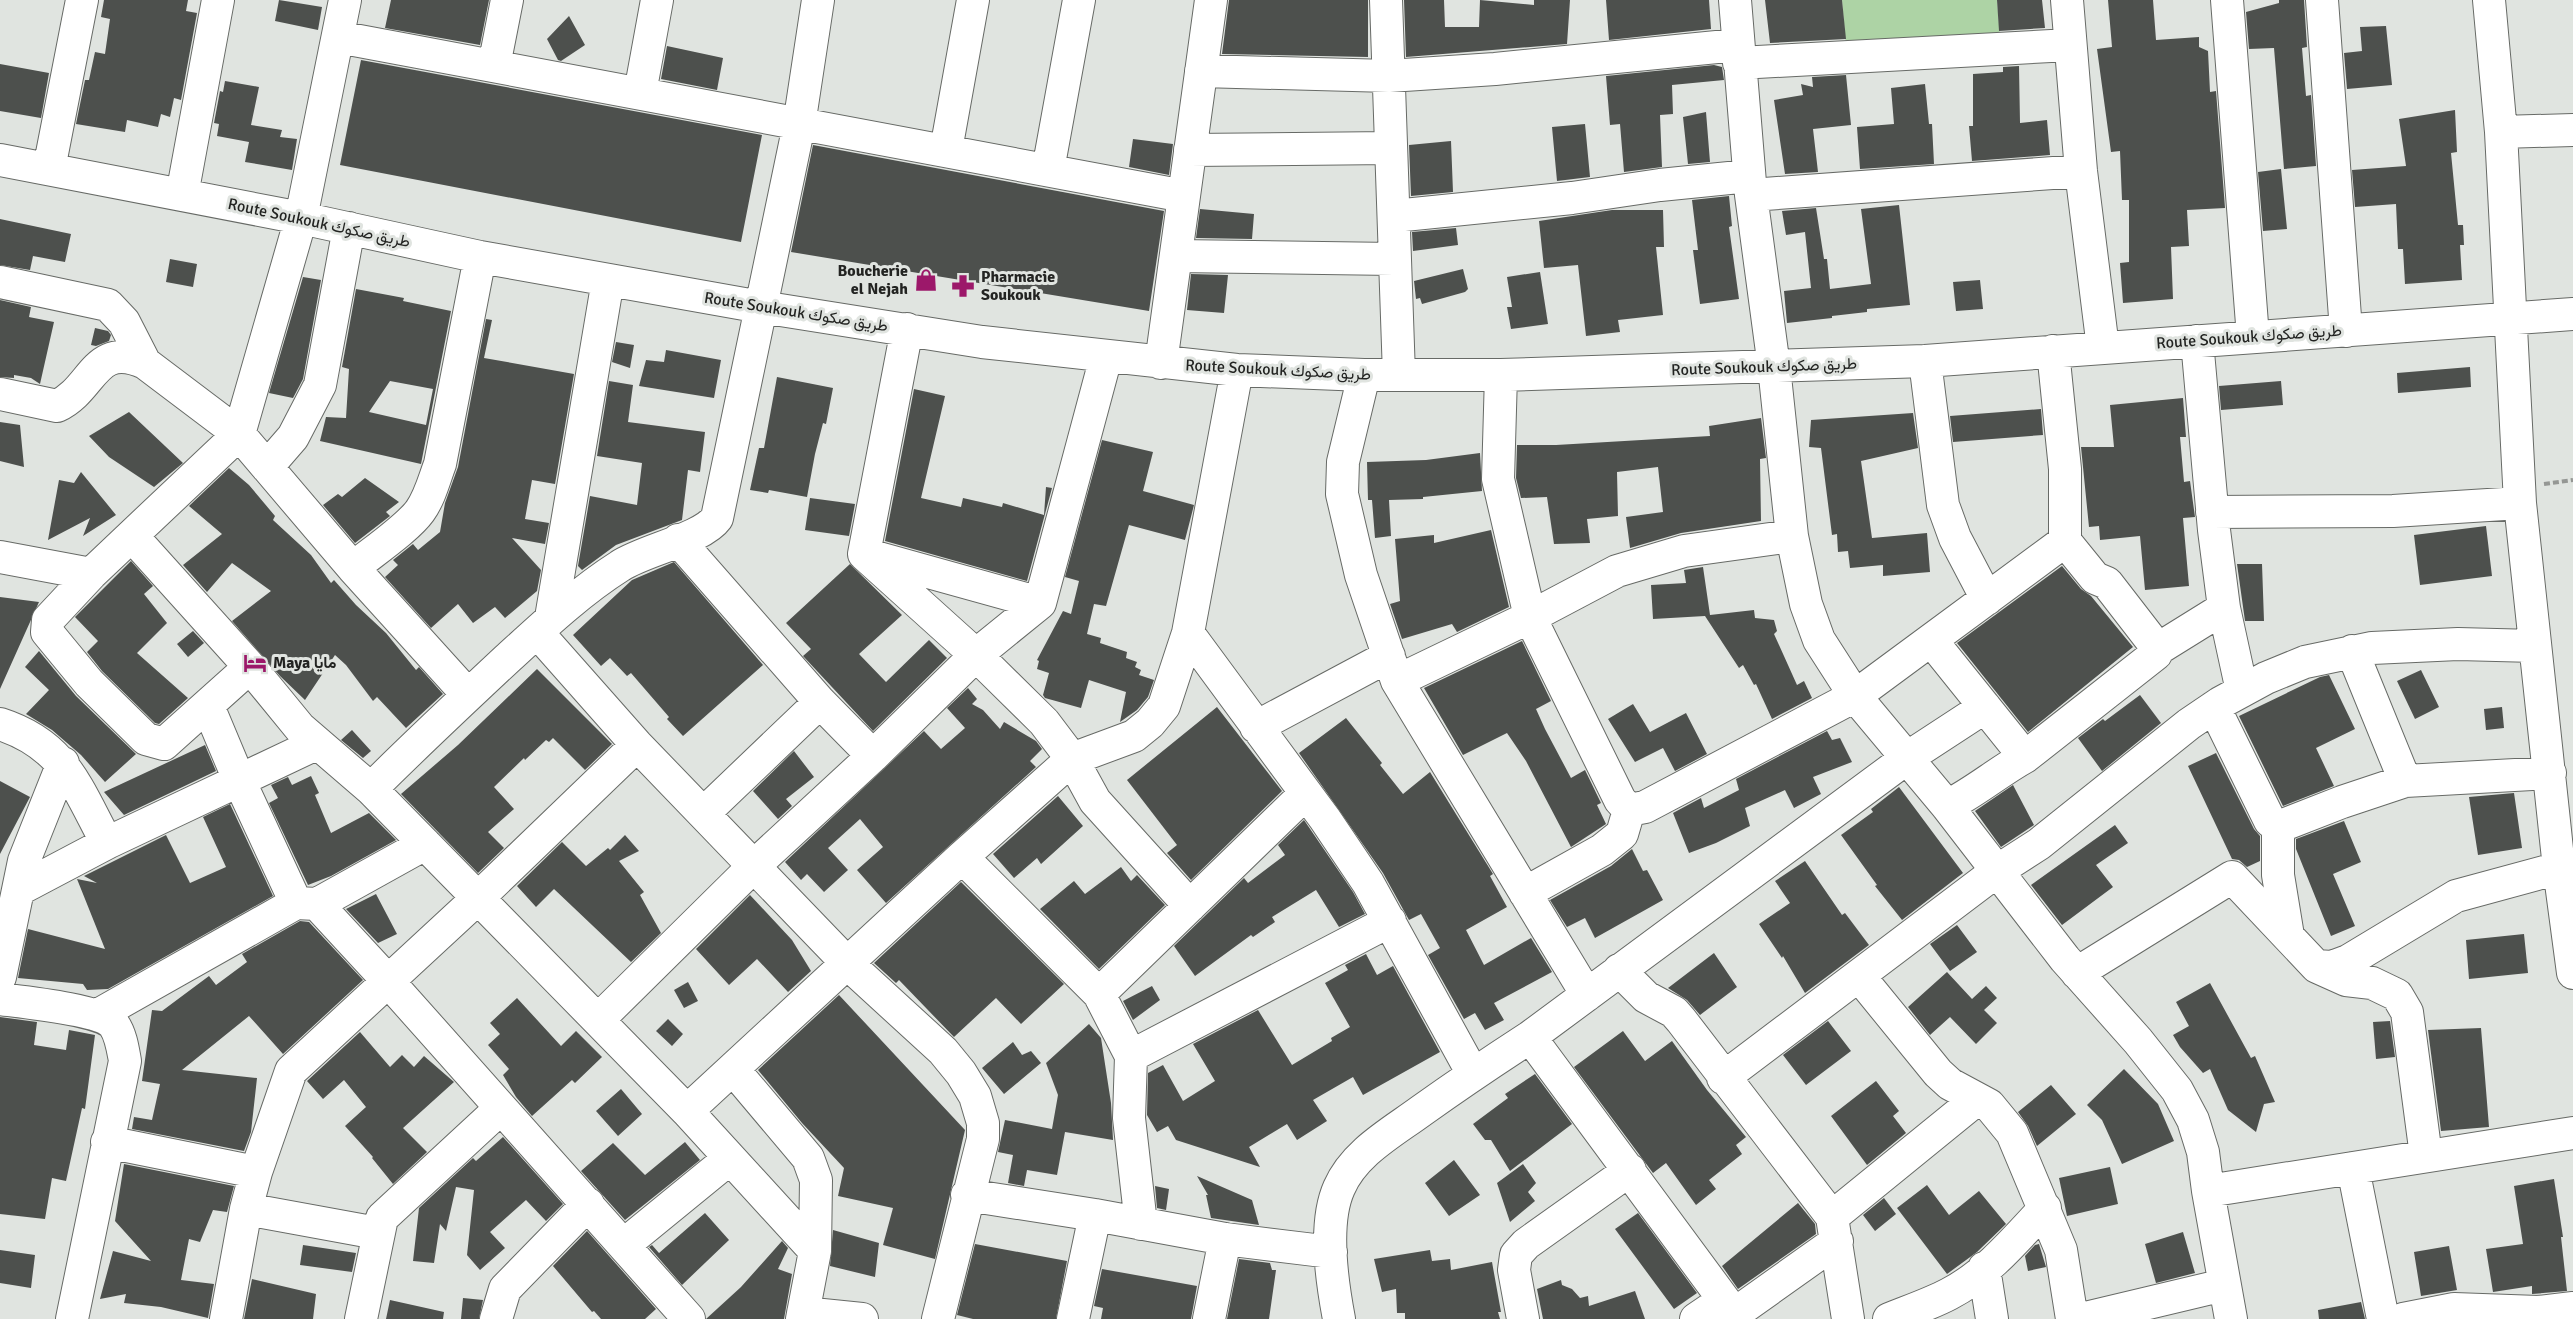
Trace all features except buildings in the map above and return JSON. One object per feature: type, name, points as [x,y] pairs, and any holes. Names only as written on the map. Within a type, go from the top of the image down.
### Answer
[{"type":"street","points":[[49,169],[82,0]]},
{"type":"street","points":[[182,195],[219,0]]},
{"type":"street","points":[[250,668],[164,744],[157,744],[146,739],[89,683],[47,632],[46,626],[48,620],[91,574],[239,434],[301,218],[345,0]]},
{"type":"street","points":[[494,66],[507,0]]},
{"type":"street","points":[[640,93],[657,0]]},
{"type":"street","points":[[371,789],[544,625],[620,566],[712,525],[717,518],[799,125],[818,0]]},
{"type":"street","points":[[946,150],[973,0]]},
{"type":"street","points":[[1048,170],[1079,0]]},
{"type":"street","points":[[1161,363],[1210,0]]},
{"type":"street","points":[[1386,0],[1399,375]]},
{"type":"street","points":[[1735,0],[1750,186],[1774,367],[1792,536],[1806,604],[1819,640],[1855,696],[1947,806],[2078,973],[2139,1041],[2177,1090],[2193,1120],[2203,1152],[2231,1319]]},
{"type":"street","points":[[2067,0],[2082,171],[2103,348]]},
{"type":"street","points":[[2227,0],[2253,337]]},
{"type":"street","points":[[2322,0],[2346,331]]},
{"type":"street","points":[[2488,0],[2501,132],[2520,503],[2559,868],[2573,973]]},
{"type":"street","points":[[338,38],[1184,196]]},
{"type":"street","points":[[1201,71],[1389,76],[1738,54],[2070,45]]},
{"type":"street","points":[[2501,132],[2573,130]]},
{"type":"street","points":[[1190,150],[1390,148]]},
{"type":"street","name":"Route Soukouk طريق صكوك","points":[[0,160],[301,218],[480,257],[761,307],[982,342],[1236,370],[1364,375],[1501,375],[1925,361],[2573,314]]},
{"type":"street","points":[[1394,216],[1572,198],[1660,185],[1750,186],[2082,171]]},
{"type":"street","points":[[267,467],[293,437],[320,385],[349,228]]},
{"type":"street","points":[[1176,256],[1394,259]]},
{"type":"street","points":[[352,568],[414,518],[429,494],[440,464],[480,257]]},
{"type":"street","points":[[608,280],[544,625],[637,745],[848,964],[943,1051],[962,1073],[975,1096],[983,1123],[983,1139],[967,1195],[938,1319]]},
{"type":"street","points":[[0,282],[108,305],[124,322],[145,363]]},
{"type":"street","points":[[864,554],[907,329]]},
{"type":"street","points":[[2197,341],[2212,512],[2224,608],[2241,691]]},
{"type":"street","points":[[2053,351],[2066,468],[2065,542],[2095,578],[2107,583],[2158,649]]},
{"type":"street","points":[[0,394],[57,406],[78,389],[99,366],[115,357],[129,356],[145,363],[239,434],[352,568],[468,695]]},
{"type":"street","points":[[598,1020],[754,866],[873,756],[976,655],[1040,603],[1106,357]]},
{"type":"street","points":[[1925,361],[1943,505],[1955,538],[1987,599]]},
{"type":"street","points":[[687,1111],[962,857],[1072,759],[1134,736],[1159,714],[1164,706],[1188,633],[1236,370]]},
{"type":"street","points":[[1364,375],[1343,462],[1342,494],[1361,575],[1393,668],[1587,995]]},
{"type":"street","points":[[1501,375],[1498,479],[1530,617],[1620,800],[1629,810]]},
{"type":"street","points":[[2212,512],[2393,511],[2520,503]]},
{"type":"street","points":[[132,536],[316,744],[371,789],[687,1111],[729,1160],[815,1251]]},
{"type":"street","points":[[1256,727],[1393,668],[1530,617],[1598,580],[1638,563],[1684,551],[1792,536]]},
{"type":"street","points":[[678,540],[820,702],[873,756]]},
{"type":"street","points":[[1629,810],[1645,807],[1855,696],[2065,542]]},
{"type":"street","points":[[864,554],[1040,603]]},
{"type":"street","points":[[864,554],[976,655],[1044,722],[1072,759],[1095,801],[1190,906]]},
{"type":"street","points":[[0,557],[91,574]]},
{"type":"street","points":[[1947,806],[1968,795],[2002,770],[2025,757],[2156,654],[2158,649],[2224,608]]},
{"type":"street","points":[[1188,633],[1368,883],[1473,1074]]},
{"type":"street","points":[[1931,640],[2025,757]]},
{"type":"street","points":[[1723,1078],[1997,871],[2039,844],[2095,797],[2214,707],[2241,691],[2305,662],[2352,651],[2416,645],[2535,646]]},
{"type":"street","points":[[2352,651],[2405,781]]},
{"type":"street","points":[[704,813],[820,702]]},
{"type":"street","points":[[208,706],[238,780],[306,904],[388,981],[625,1244],[677,1315]]},
{"type":"street","points":[[1339,1319],[1331,1252],[1334,1208],[1338,1191],[1347,1173],[1374,1145],[1473,1074],[1530,1037],[1907,758],[1985,707]]},
{"type":"street","points":[[2214,707],[2270,821],[2278,827]]},
{"type":"street","points":[[0,724],[41,742],[63,763],[107,843]]},
{"type":"street","points":[[14,869],[107,843],[316,744]]},
{"type":"street","points":[[226,1319],[246,1209],[256,1172],[291,1071],[478,898],[637,745]]},
{"type":"street","points":[[0,977],[14,869],[63,763]]},
{"type":"street","points":[[2278,827],[2405,781],[2550,772]]},
{"type":"street","points":[[1099,994],[1305,794]]},
{"type":"street","points":[[1525,893],[1602,850],[1622,834],[1629,810]]},
{"type":"street","points":[[2278,827],[2278,874],[2288,936]]},
{"type":"street","points":[[98,1015],[306,904],[425,844]]},
{"type":"street","points":[[962,857],[1099,994],[1131,1056],[1129,1118],[1141,1224]]},
{"type":"street","points":[[2316,966],[2332,967],[2348,961],[2456,896],[2559,868]]},
{"type":"street","points":[[2078,973],[2232,877],[2316,966],[2346,980],[2372,983],[2397,995],[2407,1012],[2426,1156]]},
{"type":"street","points":[[1131,1056],[1390,921]]},
{"type":"street","points":[[1619,970],[1646,997],[1674,1012],[1834,1229],[1848,1319]]},
{"type":"street","points":[[1859,976],[1938,1073],[1950,1084],[1989,1105],[2012,1133],[2061,1250],[2072,1319]]},
{"type":"street","points":[[0,999],[98,1015],[113,1024],[120,1037],[125,1061],[72,1319]]},
{"type":"street","points":[[1530,1037],[1733,1312],[1740,1311],[1834,1229],[1977,1099]]},
{"type":"street","points":[[733,1069],[807,1158],[816,1180],[815,1251],[802,1316],[862,1319]]},
{"type":"street","points":[[361,1319],[377,1233],[382,1218],[394,1204],[501,1108]]},
{"type":"street","points":[[2208,1191],[2573,1132]]},
{"type":"street","points":[[107,1142],[256,1172]]},
{"type":"street","points":[[625,1244],[729,1160]]},
{"type":"street","points":[[2352,1168],[2383,1319]]},
{"type":"street","points":[[1523,1319],[1514,1270],[1516,1256],[1526,1244],[1630,1170]]},
{"type":"street","points":[[967,1195],[1226,1239],[1331,1252]]},
{"type":"street","points":[[496,1319],[505,1289],[588,1204]]},
{"type":"street","points":[[1889,1319],[1950,1293],[1984,1268],[2045,1208]]},
{"type":"street","points":[[246,1209],[377,1233]]},
{"type":"street","points":[[1073,1319],[1095,1215]]},
{"type":"street","points":[[1209,1319],[1226,1239]]},
{"type":"street","points":[[1984,1268],[1992,1319]]},
{"type":"street","points":[[2081,1319],[2224,1285]]},
{"type":"street","points":[[1696,1319],[1724,1300]]},
{"type":"street","points":[[2403,1319],[2573,1308]]},
{"type":"green space","points":[[1842,0],[1997,0],[2000,37],[1846,46]]},
{"type":"place","name":"Boucherie el Nejah","points":[[926,280]]},
{"type":"place","name":"Pharmacie Soukouk","points":[[963,286]]},
{"type":"place","name":"Maya مايا","points":[[255,663]]}]
